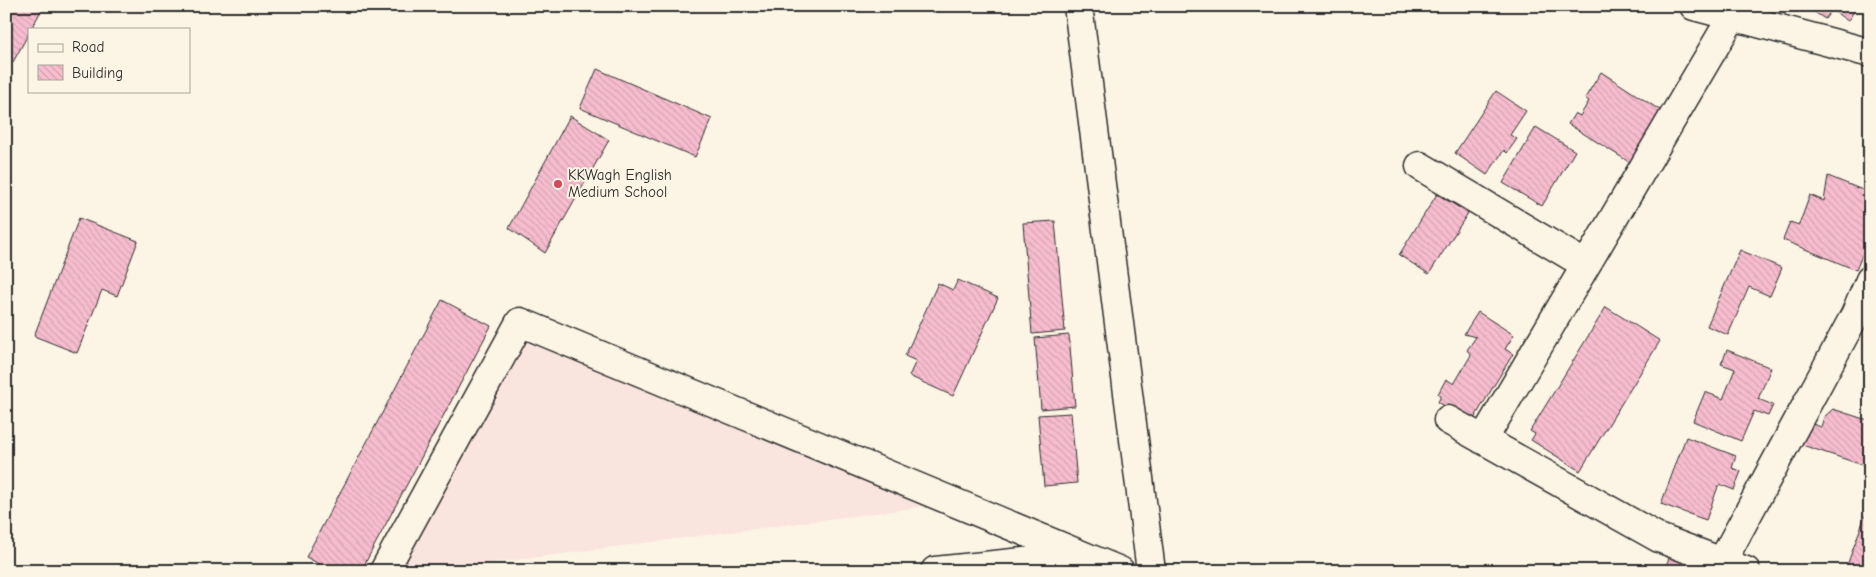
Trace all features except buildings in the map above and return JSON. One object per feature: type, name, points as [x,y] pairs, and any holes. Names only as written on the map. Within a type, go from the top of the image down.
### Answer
[{"type":"street","points":[[1078,6],[1151,571]]},
{"type":"street","points":[[1694,6],[1732,17],[1868,49]]},
{"type":"street","points":[[1483,440],[1732,17]]},
{"type":"street","points":[[1420,166],[1586,265]]},
{"type":"street","points":[[1719,566],[1863,319],[1870,280]]},
{"type":"street","points":[[384,571],[520,322],[1120,571]]},
{"type":"street","points":[[1448,420],[1659,538],[1719,566],[1746,571]]},
{"type":"street","points":[[935,571],[1086,556]]},
{"type":"shaded area","points":[[520,322],[937,505],[432,571],[379,571]]},
{"type":"place","name":"KKWagh English Medium School","points":[[558,184]]}]
